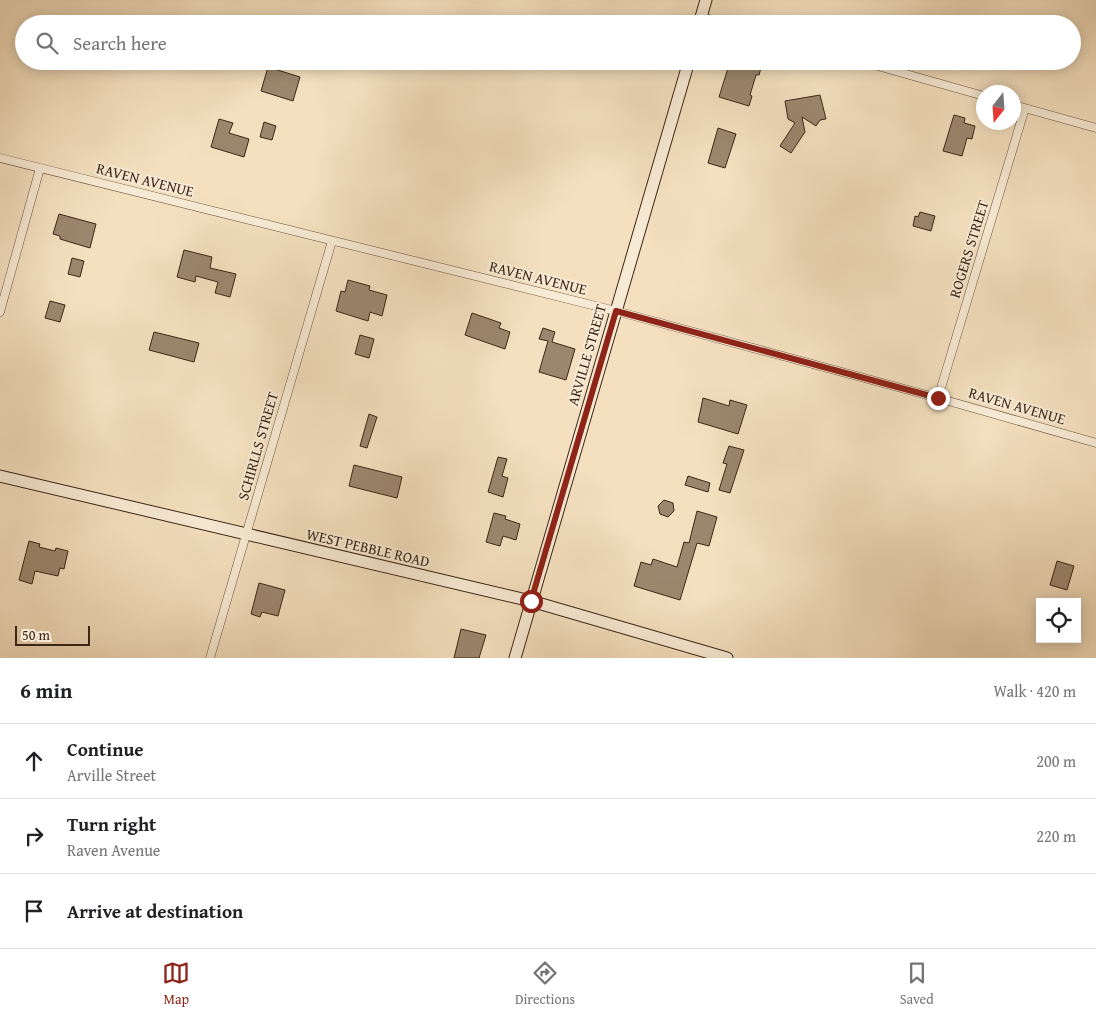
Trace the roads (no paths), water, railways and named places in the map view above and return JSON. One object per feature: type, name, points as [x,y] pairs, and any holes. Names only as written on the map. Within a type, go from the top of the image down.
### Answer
[{"type":"street","points":[[702,15],[706,0]]},
{"type":"street","name":"ARVILLE STREET","points":[[515,658],[685,70]]},
{"type":"street","points":[[892,70],[976,94]]},
{"type":"street","points":[[1021,107],[1096,128]]},
{"type":"street","name":"ROGERS STREET","points":[[938,398],[1025,108]]},
{"type":"street","name":"RAVEN AVENUE","points":[[0,158],[616,311],[1096,443]]},
{"type":"street","points":[[0,312],[40,168]]},
{"type":"street","name":"SCHIRLLS STREET","points":[[210,658],[332,241]]},
{"type":"street","name":"WEST PEBBLE ROAD","points":[[0,476],[531,601],[727,658]]}]
